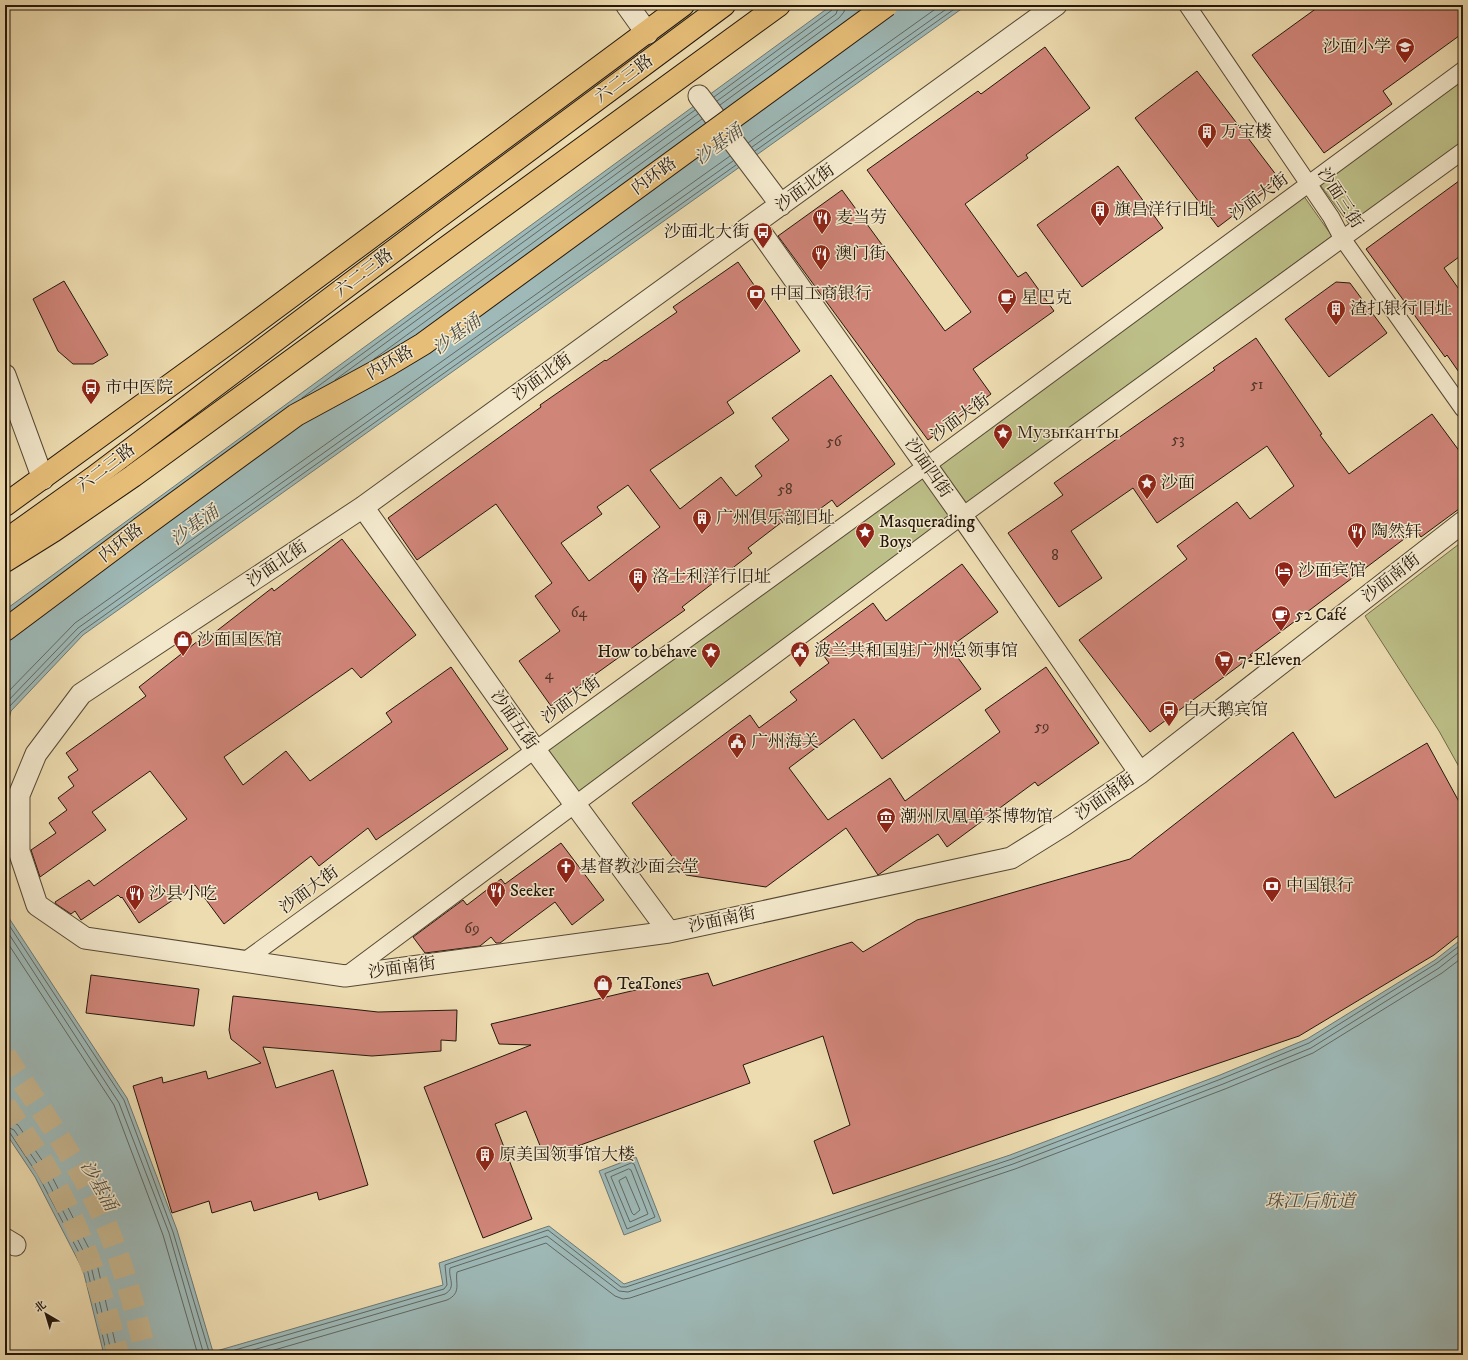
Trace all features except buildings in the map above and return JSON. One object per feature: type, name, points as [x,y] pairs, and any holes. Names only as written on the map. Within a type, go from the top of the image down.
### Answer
[{"type":"main road","name":"六二三路","points":[[5,505],[43,479],[684,5]]},
{"type":"main road","name":"六二三路","points":[[5,541],[93,478],[428,225],[724,5]]},
{"type":"main road","points":[[5,561],[53,531],[139,472],[779,5]]},
{"type":"main road","name":"内环路","points":[[5,630],[220,469],[296,415],[388,365],[423,344],[887,5]]},
{"type":"street","points":[[627,5],[647,33]]},
{"type":"street","name":"沙面北街","points":[[36,754],[81,694],[363,507],[1056,5]]},
{"type":"street","name":"沙面三街","points":[[1187,5],[1309,184],[1342,238],[1463,409]]},
{"type":"street","name":"沙面大街","points":[[243,962],[926,466],[1463,70]]},
{"type":"street","points":[[700,97],[781,205]]},
{"type":"street","points":[[345,976],[962,516],[1463,151]]},
{"type":"street","name":"沙面四街","points":[[755,224],[962,516],[1140,773]]},
{"type":"street","points":[[5,375],[43,479]]},
{"type":"street","name":"沙面五街","points":[[363,507],[535,750],[668,932]]},
{"type":"street","name":"沙面南街","points":[[36,754],[19,795],[19,851],[37,905],[85,938],[345,976],[668,932],[1011,858],[1064,825],[1140,773],[1463,522]]},
{"type":"green space","points":[[1463,77],[1463,143],[1349,224],[1318,182]]},
{"type":"green space","points":[[1303,195],[1332,236],[962,506],[934,468]]},
{"type":"green space","points":[[924,475],[953,513],[578,792],[545,746]]},
{"type":"green space","points":[[1463,541],[1463,774],[1439,731],[1365,616]]},
{"type":"water","name":"沙基涌","points":[[832,5],[967,5],[83,635],[11,711],[5,735],[5,610]]},
{"type":"water","name":"珠江后航道","points":[[5,912],[127,1098],[177,1230],[213,1352],[443,1285],[439,1263],[549,1226],[624,1284],[1010,1155],[1220,1075],[1307,1039],[1435,960],[1463,938],[1463,1355],[104,1355],[83,1270],[35,1177],[5,1132]]},
{"type":"water","points":[[636,1157],[661,1221],[624,1235],[599,1171]]},
{"type":"tunnel","points":[[5,1055],[72,1158],[101,1213],[110,1233],[124,1273],[146,1355]]},
{"type":"tunnel","points":[[5,1105],[46,1169],[68,1209],[97,1280],[118,1355]]},
{"type":"place","name":"沙面小学","points":[[1405,64]]},
{"type":"place","name":"万宝楼","points":[[1207,149]]},
{"type":"place","name":"旗昌洋行旧址","points":[[1100,227]]},
{"type":"place","name":"麦当劳","points":[[822,235]]},
{"type":"place","name":"沙面北大街","points":[[763,249]]},
{"type":"place","name":"澳门街","points":[[821,271]]},
{"type":"place","name":"中国工商银行","points":[[756,311]]},
{"type":"place","name":"星巴克","points":[[1007,315]]},
{"type":"place","name":"渣打银行旧址","points":[[1336,326]]},
{"type":"place","name":"市中医院","points":[[91,405]]},
{"type":"place","name":"Музыканты","points":[[1003,450]]},
{"type":"place","name":"沙面","points":[[1147,500]]},
{"type":"place","name":"广州俱乐部旧址","points":[[702,535]]},
{"type":"place","name":"Masquerading Boys","points":[[865,549]]},
{"type":"place","name":"陶然轩","points":[[1357,549]]},
{"type":"place","name":"沙面宾馆","points":[[1284,588]]},
{"type":"place","name":"洛士利洋行旧址","points":[[638,594]]},
{"type":"place","name":"52 Café","points":[[1281,632]]},
{"type":"place","name":"沙面国医馆","points":[[183,657]]},
{"type":"place","name":"波兰共和国驻广州总领事馆","points":[[800,668]]},
{"type":"place","name":"How to behave","points":[[711,669]]},
{"type":"place","name":"7-Eleven","points":[[1224,677]]},
{"type":"place","name":"白天鹅宾馆","points":[[1169,727]]},
{"type":"place","name":"广州海关","points":[[737,759]]},
{"type":"place","name":"潮州凤凰单茶博物馆","points":[[886,834]]},
{"type":"place","name":"基督教沙面会堂","points":[[566,884]]},
{"type":"place","name":"中国银行","points":[[1272,903]]},
{"type":"place","name":"Seeker","points":[[496,908]]},
{"type":"place","name":"沙县小吃","points":[[135,911]]},
{"type":"place","name":"TeaTones","points":[[603,1001]]},
{"type":"place","name":"原美国领事馆大楼","points":[[485,1172]]}]
